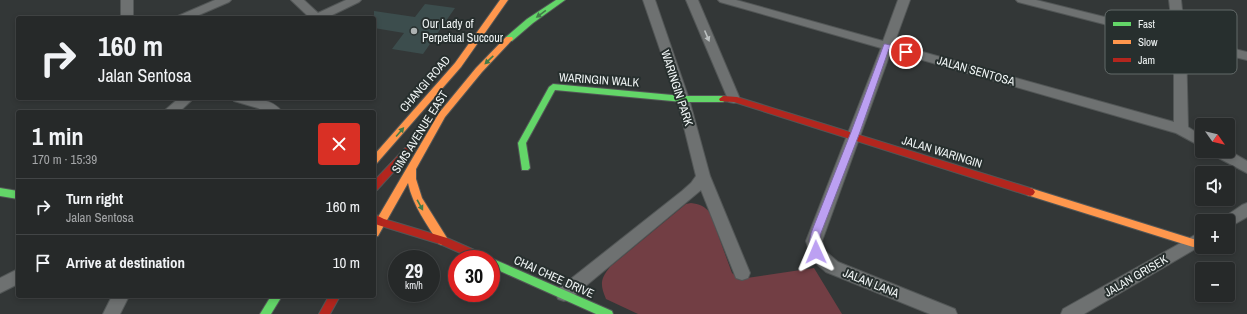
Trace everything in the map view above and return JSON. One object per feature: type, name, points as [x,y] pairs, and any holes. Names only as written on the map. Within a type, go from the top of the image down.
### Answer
[{"type":"street","points":[[127,0],[127,16]]},
{"type":"street","points":[[187,16],[225,0]]},
{"type":"street","points":[[297,0],[315,16]]},
{"type":"street","points":[[321,16],[355,0]]},
{"type":"street","name":"CHANGI ROAD","points":[[376,159],[458,65],[504,0]]},
{"type":"street","name":"SIMS AVENUE EAST","points":[[376,220],[411,168],[442,115],[482,67],[521,29],[561,0]]},
{"type":"street","name":"WARINGIN PARK","points":[[648,0],[683,98],[703,176],[742,273]]},
{"type":"street","points":[[692,0],[734,99]]},
{"type":"street","name":"JALAN SENTOSA","points":[[724,0],[1180,129],[1195,138]]},
{"type":"street","points":[[854,136],[904,0]]},
{"type":"street","points":[[1022,0],[1105,21]]},
{"type":"street","points":[[1175,0],[1176,10]]},
{"type":"street","points":[[1237,54],[1247,56]]},
{"type":"street","points":[[1179,74],[1180,129]]},
{"type":"street","name":"WARINGIN WALK","points":[[525,168],[522,143],[525,135],[553,87],[683,98]]},
{"type":"street","name":"JALAN WARINGIN","points":[[683,98],[734,99],[1195,239]]},
{"type":"street","points":[[173,110],[185,100]]},
{"type":"street","points":[[246,100],[263,105],[272,110]]},
{"type":"street","points":[[376,185],[442,115]]},
{"type":"street","name":"JALAN LANA","points":[[854,136],[816,233],[814,241],[816,252],[832,267],[949,314]]},
{"type":"street","points":[[1230,158],[1247,168]]},
{"type":"street","points":[[411,168],[411,183],[415,196],[443,241]]},
{"type":"street","points":[[564,294],[687,195],[696,187],[703,176]]},
{"type":"street","points":[[0,192],[16,195]]},
{"type":"street","points":[[1235,217],[1247,209]]},
{"type":"street","points":[[376,220],[443,241],[464,250]]},
{"type":"street","name":"JALAN GRISEK","points":[[1070,314],[1195,241]]},
{"type":"street","name":"CHAI CHEE DRIVE","points":[[500,266],[608,314]]},
{"type":"street","points":[[0,286],[16,277]]},
{"type":"street","points":[[111,314],[119,298]]},
{"type":"street","points":[[265,298],[266,312]]},
{"type":"street","points":[[266,312],[276,298]]},
{"type":"street","points":[[324,314],[334,298]]},
{"type":"shaded area","points":[[691,203],[702,206],[710,213],[732,273],[740,279],[814,268],[842,314],[638,314],[606,299],[602,282],[604,275],[610,267],[686,204]]},
{"type":"building","name":"Our Lady of Perpetual Succour","points":[[425,4],[455,8],[423,54],[392,49],[404,33],[376,28],[376,16],[374,16],[374,11],[415,17]]},
{"type":"traffic: fast","points":[[509,39],[530,21],[561,0]]},
{"type":"traffic: fast","points":[[525,168],[522,143],[553,87],[683,99],[723,99]]},
{"type":"traffic: fast","points":[[0,192],[16,195]]},
{"type":"traffic: fast","points":[[500,266],[608,314]]},
{"type":"traffic: fast","points":[[265,314],[276,298]]},
{"type":"traffic: slow","points":[[376,159],[458,65],[504,0]]},
{"type":"traffic: slow","points":[[376,230],[442,115],[479,70],[509,39]]},
{"type":"traffic: slow","points":[[411,169],[417,198],[421,207],[443,241]]},
{"type":"traffic: slow","points":[[1030,192],[1193,243]]},
{"type":"traffic: jam","points":[[723,99],[734,99],[1030,192]]},
{"type":"traffic: jam","points":[[376,185],[415,143]]},
{"type":"traffic: jam","points":[[376,219],[443,241],[464,250]]},
{"type":"traffic: jam","points":[[324,314],[334,298]]},
{"type":"place","name":"Our Lady of Perpetual Succour","points":[[414,31]]},
{"type":"route","points":[[816,252],[814,244],[816,233],[856,132],[886,46],[906,52]]}]
